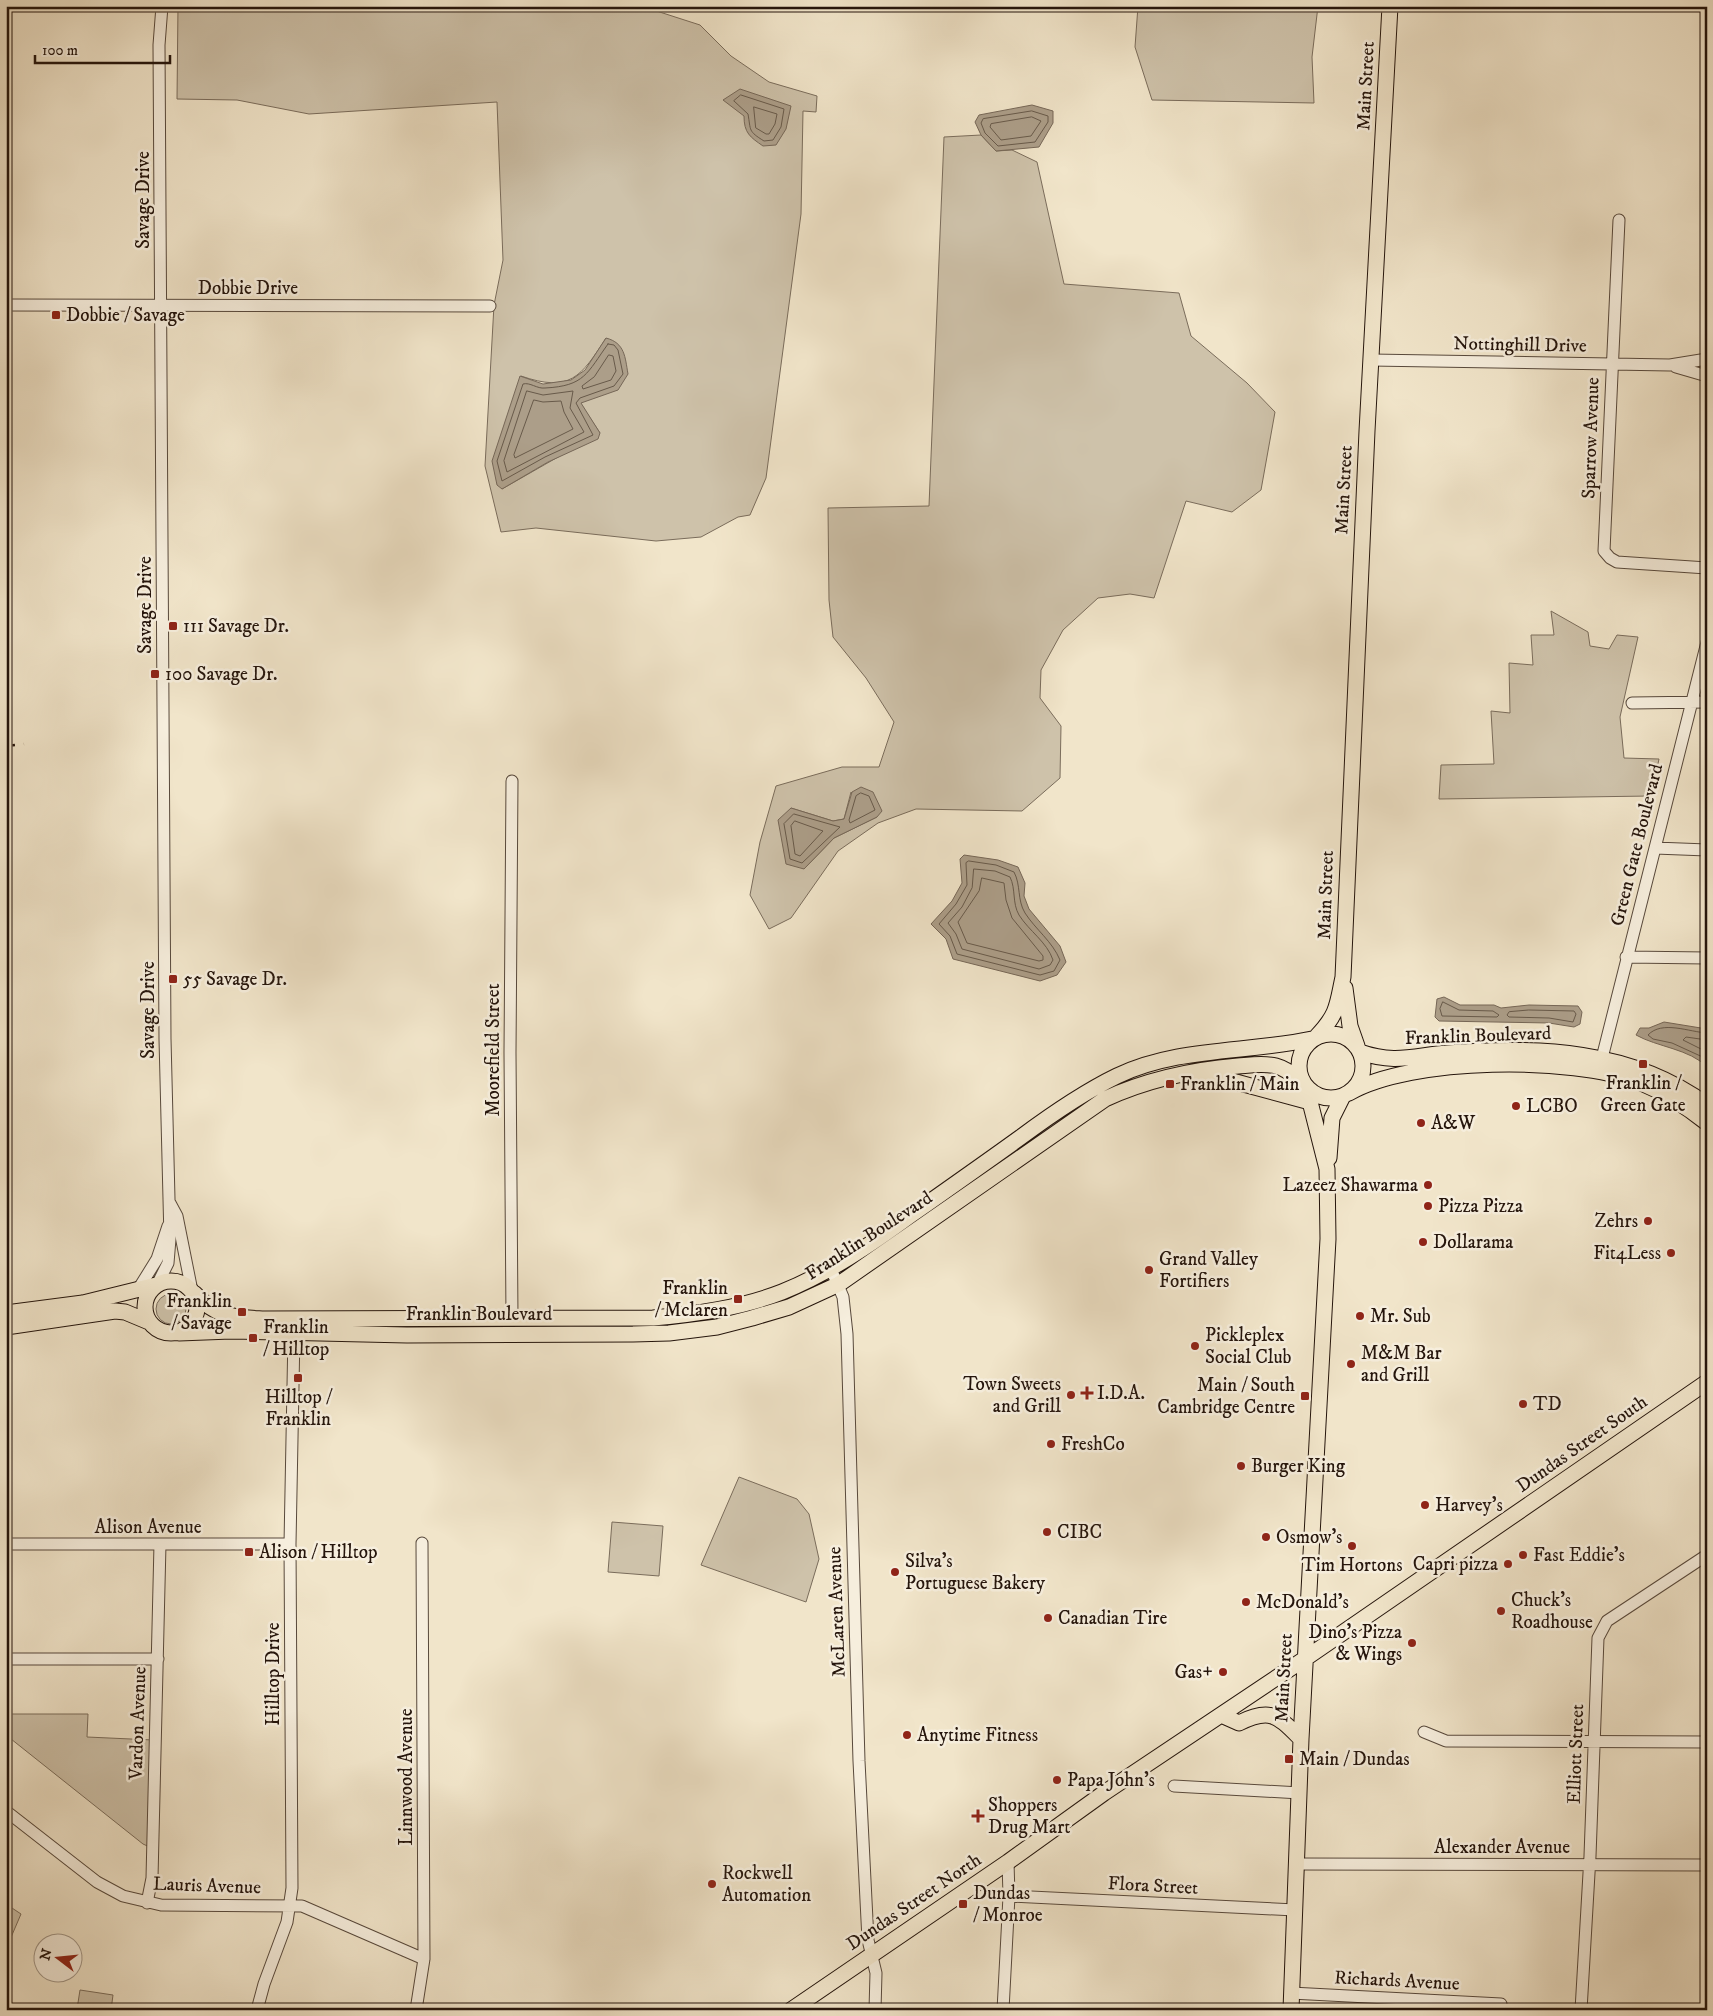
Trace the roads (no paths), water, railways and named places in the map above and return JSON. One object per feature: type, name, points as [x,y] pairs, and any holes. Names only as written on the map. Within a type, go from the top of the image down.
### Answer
[{"type":"main road","name":"Main Street","points":[[1315,1038],[1332,1021],[1343,976],[1370,360],[1390,6]]},
{"type":"main road","name":"Main Street","points":[[1343,976],[1350,1026],[1358,1049]]},
{"type":"main road","points":[[1326,1034],[1343,1036],[1358,1049],[1363,1070],[1355,1086],[1346,1094],[1322,1097],[1304,1084],[1298,1066],[1302,1050],[1315,1038],[1326,1034]]},
{"type":"main road","name":"Franklin Boulevard","points":[[193,1292],[207,1306],[228,1317],[653,1318],[689,1315],[738,1306],[780,1293],[832,1269],[1070,1102],[1119,1075],[1153,1063],[1186,1055],[1278,1046],[1315,1038]]},
{"type":"main road","name":"Franklin Boulevard","points":[[1358,1049],[1384,1059],[1394,1060],[1446,1053],[1501,1051],[1566,1053],[1602,1058],[1650,1072],[1686,1091],[1707,1105]]},
{"type":"main road","name":"Franklin Boulevard","points":[[179,1333],[231,1331],[294,1333],[669,1333],[717,1327],[789,1307],[839,1284],[1105,1099],[1127,1088],[1162,1077],[1201,1069],[1268,1065],[1290,1072],[1304,1084]]},
{"type":"main road","name":"Franklin Boulevard","points":[[1346,1094],[1376,1080],[1426,1069],[1501,1065],[1571,1067],[1598,1071],[1638,1082],[1680,1104],[1707,1123]]},
{"type":"main road","points":[[1162,1077],[1228,1081],[1310,1102]]},
{"type":"main road","name":"Main Street","points":[[1304,1084],[1327,1169]]},
{"type":"main road","name":"Main Street","points":[[1291,2010],[1300,1793],[1300,1739],[1328,1239],[1327,1169],[1332,1118],[1346,1094]]},
{"type":"main road","points":[[6,1313],[56,1307],[157,1284],[180,1282],[193,1292],[197,1307],[196,1316],[192,1323],[179,1333],[162,1333],[149,1322],[125,1312],[115,1311],[6,1327]]},
{"type":"main road","points":[[149,1322],[144,1306],[146,1298],[157,1284]]},
{"type":"main road","name":"Dundas Street South","points":[[1306,1658],[1707,1382]]},
{"type":"main road","name":"Dundas Street North","points":[[791,2010],[1008,1862],[1104,1793],[1306,1658]]},
{"type":"main road","points":[[1221,1715],[1239,1723],[1259,1715],[1271,1715],[1282,1720],[1300,1739]]},
{"type":"street","name":"Savage Drive","points":[[157,1284],[170,1253],[165,1039],[159,45],[162,6]]},
{"type":"street","name":"Sparrow Avenue","points":[[1619,220],[1604,551],[1617,562],[1707,568]]},
{"type":"street","name":"Dobbie Drive","points":[[6,305],[490,306]]},
{"type":"street","name":"Nottinghill Drive","points":[[1370,360],[1670,365],[1707,360]]},
{"type":"street","points":[[1707,360],[1707,375]]},
{"type":"street","name":"Nottinghill Drive","points":[[1670,365],[1707,375]]},
{"type":"street","name":"Green Gate Boulevard","points":[[1602,1058],[1707,642]]},
{"type":"street","points":[[1632,703],[1692,704],[1707,702]]},
{"type":"street","name":"Moorefield Street","points":[[512,781],[510,1063],[512,1318]]},
{"type":"street","points":[[1655,848],[1707,850]]},
{"type":"street","points":[[1626,957],[1707,958]]},
{"type":"street","name":"Savage Drive","points":[[170,1204],[177,1216],[193,1292]]},
{"type":"street","points":[[139,1288],[157,1259],[169,1225]]},
{"type":"street","name":"McLaren Avenue","points":[[832,1269],[843,1297],[847,1334],[859,1761],[868,1940],[876,1973],[875,2010]]},
{"type":"street","name":"Hilltop Drive","points":[[258,2010],[264,1984],[287,1922],[290,1904],[290,1544],[294,1333]]},
{"type":"street","name":"Linnwood Avenue","points":[[416,2010],[424,1959],[422,1543]]},
{"type":"street","name":"Alison Avenue","points":[[6,1544],[290,1544]]},
{"type":"street","name":"Vardon Avenue","points":[[147,1903],[152,1878],[160,1544]]},
{"type":"street","name":"Elliott Street","points":[[1581,2010],[1598,1638],[1608,1621],[1707,1555]]},
{"type":"street","points":[[6,1659],[158,1659]]},
{"type":"street","points":[[1424,1732],[1446,1741],[1707,1742]]},
{"type":"street","points":[[1174,1786],[1300,1793]]},
{"type":"street","name":"Lauris Avenue","points":[[6,1811],[97,1882],[123,1896],[147,1903],[219,1906],[290,1904],[302,1906],[424,1959]]},
{"type":"street","points":[[1003,2010],[1009,1896],[1008,1862]]},
{"type":"street","name":"Alexander Avenue","points":[[1297,1864],[1707,1865]]},
{"type":"street","name":"Flora Street","points":[[1009,1896],[1295,1910]]},
{"type":"street","name":"Richards Avenue","points":[[1292,1993],[1501,2004]]},
{"type":"water","points":[[740,89],[791,106],[786,129],[776,145],[763,146],[755,140],[745,127],[744,116],[723,100]]},
{"type":"water","points":[[1032,105],[1053,111],[1053,123],[1039,147],[996,151],[981,135],[975,122],[979,115]]},
{"type":"water","points":[[606,338],[621,347],[625,356],[628,374],[618,390],[581,403],[600,433],[598,439],[548,462],[502,489],[497,485],[492,461],[520,376],[543,384],[571,380],[585,370]]},
{"type":"water","points":[[861,787],[873,792],[882,811],[877,817],[834,838],[804,869],[786,864],[778,820],[791,808],[833,821],[844,819],[852,792]]},
{"type":"water","points":[[964,855],[998,860],[1018,867],[1025,883],[1024,896],[1029,909],[1060,946],[1066,962],[1057,975],[1040,981],[953,959],[946,939],[931,924],[952,901],[962,883],[960,859]]},
{"type":"water","points":[[1444,997],[1460,1005],[1494,1005],[1501,1008],[1529,1005],[1578,1006],[1582,1012],[1580,1024],[1574,1027],[1549,1023],[1439,1021],[1435,1017],[1437,999]]},
{"type":"water","points":[[1664,1022],[1707,1029],[1707,1067],[1692,1056],[1636,1035],[1640,1028],[1649,1028]]},
{"type":"railway","points":[[6,746],[24,744]]},
{"type":"place","name":"Dobbie / Savage","points":[[56,315]]},
{"type":"place","name":"111 Savage Dr.","points":[[173,626]]},
{"type":"place","name":"100 Savage Dr.","points":[[155,674]]},
{"type":"place","name":"55 Savage Dr.","points":[[173,979]]},
{"type":"place","name":"Franklin / Green Gate","points":[[1643,1064]]},
{"type":"place","name":"Franklin / Main","points":[[1170,1084]]},
{"type":"place","name":"LCBO","points":[[1516,1106]]},
{"type":"place","name":"A&W","points":[[1421,1123]]},
{"type":"place","name":"Lazeez Shawarma","points":[[1428,1185]]},
{"type":"place","name":"Pizza Pizza","points":[[1428,1206]]},
{"type":"place","name":"Zehrs","points":[[1648,1221]]},
{"type":"place","name":"Dollarama","points":[[1423,1242]]},
{"type":"place","name":"Fit4Less","points":[[1671,1253]]},
{"type":"place","name":"Grand Valley Fortifiers","points":[[1149,1270]]},
{"type":"place","name":"Franklin / Mclaren","points":[[738,1299]]},
{"type":"place","name":"Franklin / Savage","points":[[242,1312]]},
{"type":"place","name":"Mr. Sub","points":[[1360,1316]]},
{"type":"place","name":"Franklin / Hilltop","points":[[253,1338]]},
{"type":"place","name":"Pickleplex Social Club","points":[[1195,1346]]},
{"type":"place","name":"M&M Bar and Grill","points":[[1351,1364]]},
{"type":"place","name":"Hilltop / Franklin","points":[[298,1378]]},
{"type":"place","name":"I.D.A.","points":[[1087,1393]]},
{"type":"place","name":"Town Sweets and Grill","points":[[1071,1395]]},
{"type":"place","name":"Main / South Cambridge Centre","points":[[1305,1396]]},
{"type":"place","name":"TD","points":[[1523,1404]]},
{"type":"place","name":"FreshCo","points":[[1051,1444]]},
{"type":"place","name":"Burger King","points":[[1241,1466]]},
{"type":"place","name":"Harvey's","points":[[1425,1505]]},
{"type":"place","name":"CIBC","points":[[1047,1532]]},
{"type":"place","name":"Osmow's","points":[[1266,1537]]},
{"type":"place","name":"Tim Hortons","points":[[1352,1546]]},
{"type":"place","name":"Alison / Hilltop","points":[[249,1552]]},
{"type":"place","name":"Fast Eddie's","points":[[1523,1555]]},
{"type":"place","name":"Capri pizza","points":[[1508,1564]]},
{"type":"place","name":"Silva's Portuguese Bakery","points":[[895,1572]]},
{"type":"place","name":"McDonald's","points":[[1246,1602]]},
{"type":"place","name":"Chuck's Roadhouse","points":[[1501,1611]]},
{"type":"place","name":"Canadian Tire","points":[[1048,1618]]},
{"type":"place","name":"Dino's Pizza & Wings","points":[[1412,1643]]},
{"type":"place","name":"Gas+","points":[[1223,1672]]},
{"type":"place","name":"Anytime Fitness","points":[[907,1735]]},
{"type":"place","name":"Main / Dundas","points":[[1289,1759]]},
{"type":"place","name":"Papa John's","points":[[1057,1780]]},
{"type":"place","name":"Shoppers Drug Mart","points":[[978,1816]]},
{"type":"place","name":"Rockwell Automation","points":[[712,1884]]},
{"type":"place","name":"Dundas / Monroe","points":[[963,1904]]}]
